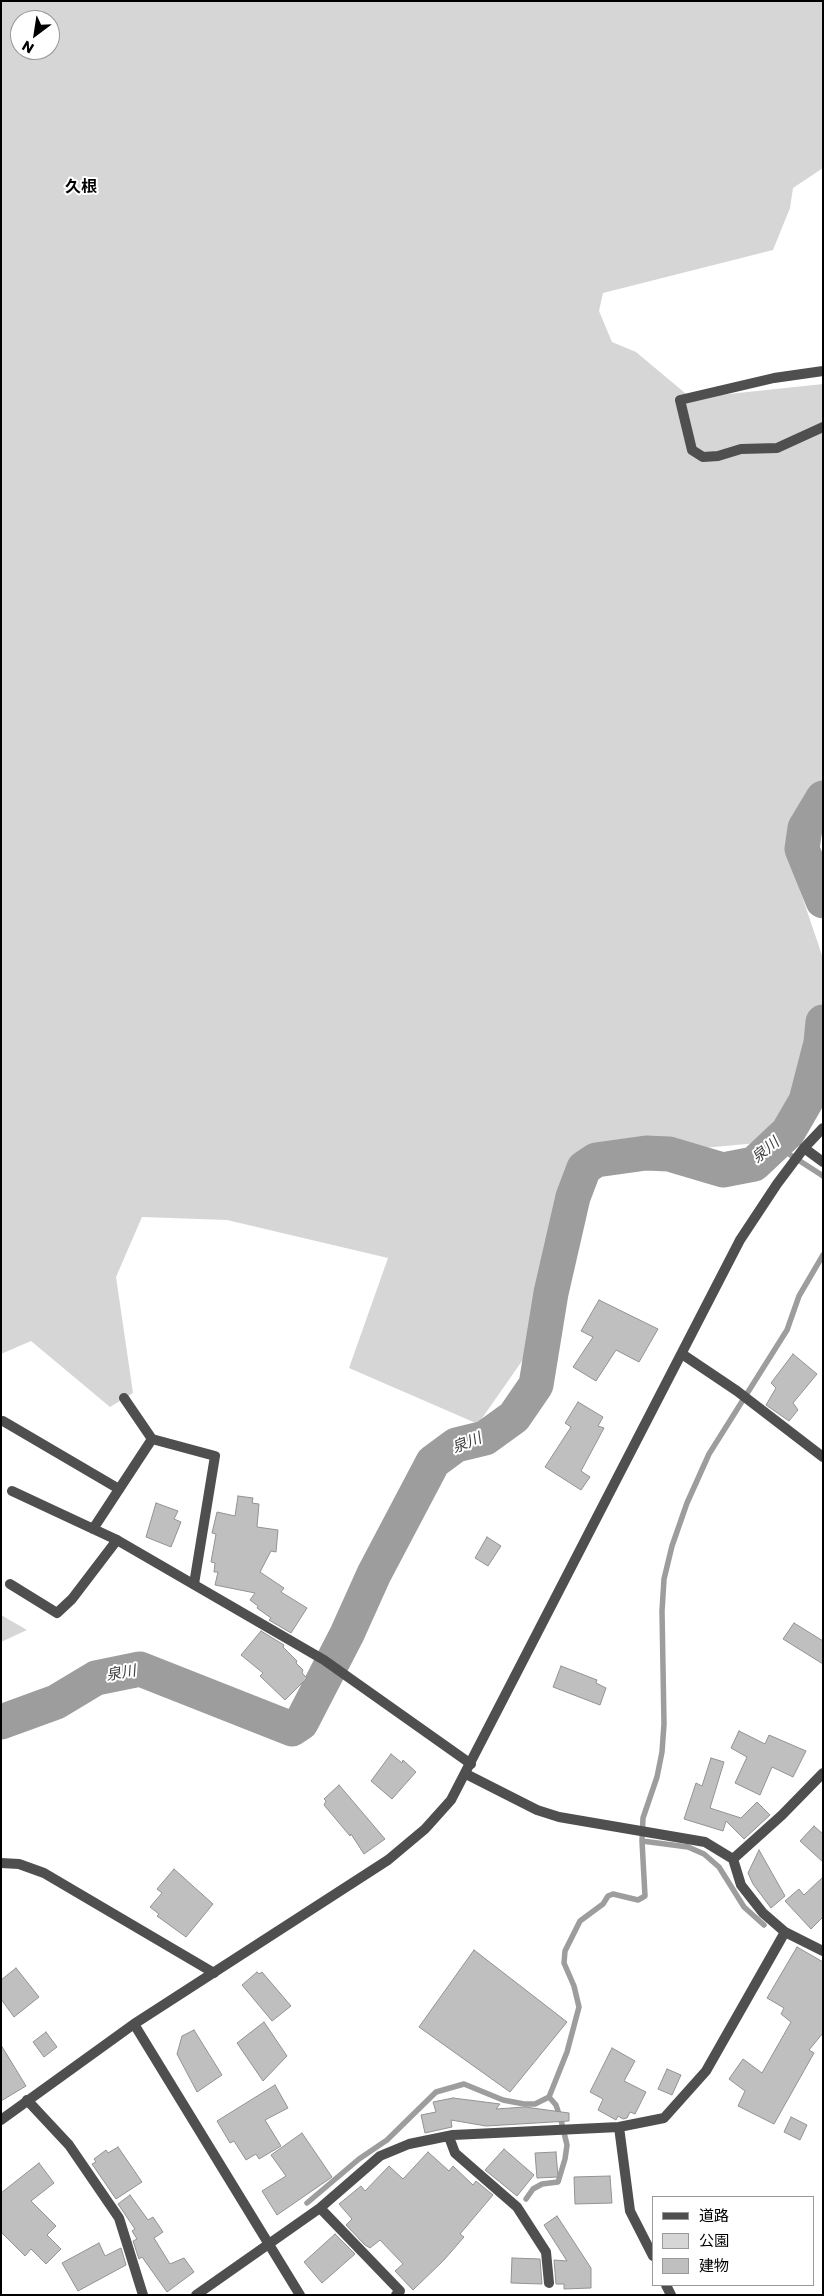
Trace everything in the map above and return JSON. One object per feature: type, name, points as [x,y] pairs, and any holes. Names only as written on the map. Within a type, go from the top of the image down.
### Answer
[{"type":"street","points":[[823,371],[766,380],[680,400],[692,450],[703,457],[718,456],[741,449],[776,448],[823,427]]},
{"type":"street","points":[[1,2120],[134,2024],[388,1860],[424,1829],[451,1800],[740,1240],[804,1148],[823,1128]]},
{"type":"street","points":[[804,1148],[823,1162]]},
{"type":"street","points":[[682,1354],[737,1391],[823,1457]]},
{"type":"street","points":[[124,1398],[152,1439],[215,1456],[194,1584]]},
{"type":"street","points":[[3,1421],[119,1489]]},
{"type":"street","points":[[93,1529],[152,1439]]},
{"type":"street","points":[[12,1491],[117,1540],[324,1660],[470,1764]]},
{"type":"street","points":[[10,1584],[56,1613],[72,1599],[117,1540]]},
{"type":"street","points":[[734,1859],[782,1816],[823,1773]]},
{"type":"street","points":[[466,1774],[537,1810],[559,1817],[705,1842],[734,1859],[742,1885],[763,1913],[785,1932],[823,1952]]},
{"type":"street","points":[[1,1863],[19,1864],[44,1873],[214,1973]]},
{"type":"street","points":[[196,2295],[320,2208],[380,2156],[409,2144],[448,2137],[619,2127],[664,2118],[706,2071],[785,1932]]},
{"type":"street","points":[[134,2024],[300,2295]]},
{"type":"street","points":[[27,2100],[69,2145],[119,2218],[143,2295]]},
{"type":"street","points":[[619,2127],[630,2211],[652,2254]]},
{"type":"street","points":[[448,2137],[455,2153],[517,2207],[546,2252],[549,2283]]},
{"type":"street","points":[[320,2208],[400,2291],[396,2295]]},
{"type":"green space","points":[[1,1],[823,1],[823,168],[793,188],[790,208],[773,250],[603,293],[599,311],[612,342],[636,352],[691,398],[823,384],[823,789],[793,833],[793,870],[823,958],[823,1037],[815,1088],[779,1141],[584,1159],[559,1236],[529,1351],[478,1424],[349,1368],[388,1258],[227,1220],[142,1217],[116,1277],[133,1393],[110,1407],[31,1341],[1,1354]]},
{"type":"green space","points":[[1,1615],[27,1630],[1,1642]]},
{"type":"building","points":[[599,1300],[658,1329],[639,1362],[616,1350],[596,1381],[573,1367],[593,1337],[581,1331]]},
{"type":"building","points":[[793,1354],[817,1374],[793,1403],[798,1410],[789,1421],[766,1405],[776,1388],[771,1383]]},
{"type":"building","points":[[578,1402],[603,1417],[598,1426],[604,1428],[581,1471],[590,1477],[581,1490],[545,1467],[571,1427],[565,1423]]},
{"type":"building","points":[[238,1496],[253,1498],[252,1503],[259,1504],[257,1527],[278,1530],[276,1552],[271,1551],[260,1572],[284,1588],[281,1592],[307,1608],[291,1633],[269,1620],[271,1618],[257,1608],[258,1606],[250,1600],[255,1593],[215,1585],[218,1572],[214,1572],[215,1563],[211,1562],[216,1534],[212,1533],[217,1512],[235,1516]]},
{"type":"building","points":[[156,1503],[178,1511],[174,1519],[181,1522],[171,1547],[146,1537]]},
{"type":"building","points":[[487,1537],[501,1546],[488,1566],[475,1558]]},
{"type":"building","points":[[794,1623],[823,1641],[823,1664],[783,1639]]},
{"type":"building","points":[[261,1631],[284,1645],[283,1647],[297,1661],[296,1663],[303,1670],[302,1673],[307,1678],[285,1700],[260,1676],[263,1673],[241,1655]]},
{"type":"building","points":[[561,1666],[597,1680],[596,1683],[606,1688],[600,1705],[553,1687]]},
{"type":"building","points":[[739,1731],[765,1744],[769,1735],[806,1751],[793,1777],[772,1767],[760,1795],[735,1783],[747,1757],[731,1748]]},
{"type":"building","points":[[391,1754],[402,1763],[403,1760],[416,1772],[392,1799],[371,1781]]},
{"type":"building","points":[[711,1758],[724,1762],[710,1808],[741,1818],[757,1802],[770,1815],[744,1839],[726,1821],[723,1831],[684,1819],[696,1783],[702,1786]]},
{"type":"building","points":[[339,1785],[385,1839],[364,1854],[351,1834],[350,1836],[324,1805],[326,1801],[324,1799]]},
{"type":"building","points":[[814,1826],[823,1834],[823,1862],[800,1841]]},
{"type":"building","points":[[759,1850],[785,1896],[771,1908],[753,1884],[748,1873]]},
{"type":"building","points":[[174,1869],[213,1904],[186,1937],[157,1916],[159,1914],[150,1907],[162,1893],[157,1889]]},
{"type":"building","points":[[823,1877],[823,1917],[811,1929],[785,1901],[799,1889],[804,1895]]},
{"type":"building","points":[[797,1947],[823,1962],[823,2033],[809,2050],[814,2053],[774,2124],[738,2106],[745,2091],[729,2079],[743,2059],[762,2073],[791,2022],[781,2014],[784,2008],[767,1998]]},
{"type":"building","points":[[474,1950],[567,2022],[510,2092],[419,2027]]},
{"type":"building","points":[[16,1968],[39,1997],[14,2017],[1,1999],[1,1980]]},
{"type":"building","points":[[257,1972],[259,1974],[262,1972],[291,2006],[272,2021],[242,1985]]},
{"type":"building","points":[[264,2022],[287,2056],[263,2081],[237,2043]]},
{"type":"building","points":[[194,2030],[222,2075],[197,2092],[177,2054],[182,2036]]},
{"type":"building","points":[[46,2032],[57,2047],[44,2057],[33,2042]]},
{"type":"building","points":[[1,2045],[26,2086],[1,2101]]},
{"type":"building","points":[[612,2048],[635,2061],[624,2081],[646,2092],[635,2114],[630,2112],[627,2118],[623,2119],[618,2116],[616,2120],[598,2110],[603,2099],[590,2092]]},
{"type":"building","points":[[667,2069],[681,2075],[672,2095],[658,2089]]},
{"type":"building","points":[[275,2085],[288,2108],[265,2120],[281,2146],[259,2159],[256,2154],[246,2160],[234,2141],[230,2143],[217,2121]]},
{"type":"building","points":[[453,2098],[500,2104],[496,2109],[525,2107],[569,2113],[569,2121],[486,2126],[451,2120],[452,2127],[425,2133],[421,2115],[436,2112],[433,2102]]},
{"type":"building","points":[[791,2117],[807,2125],[800,2140],[784,2132]]},
{"type":"building","points":[[302,2133],[332,2177],[277,2215],[262,2191],[286,2176],[271,2155]]},
{"type":"building","points":[[118,2147],[142,2182],[116,2199],[92,2164],[96,2162],[94,2159],[106,2150],[108,2153]]},
{"type":"building","points":[[504,2149],[534,2175],[517,2196],[485,2170]]},
{"type":"building","points":[[428,2152],[449,2171],[453,2166],[473,2185],[476,2181],[493,2195],[460,2234],[464,2237],[444,2260],[413,2290],[395,2271],[403,2264],[380,2240],[370,2248],[365,2245],[346,2225],[352,2219],[339,2204],[361,2186],[365,2191],[389,2166],[403,2179]]},
{"type":"building","points":[[556,2152],[558,2177],[537,2178],[535,2153]]},
{"type":"building","points":[[39,2163],[54,2183],[31,2201],[56,2226],[47,2235],[61,2249],[46,2264],[31,2249],[25,2256],[1,2232],[1,2193]]},
{"type":"building","points":[[610,2176],[612,2203],[575,2204],[574,2177]]},
{"type":"building","points":[[130,2195],[148,2220],[153,2217],[163,2232],[154,2238],[170,2264],[184,2258],[194,2272],[167,2292],[142,2257],[139,2259],[133,2241],[137,2239],[132,2231],[135,2229],[118,2204]]},
{"type":"building","points":[[557,2216],[591,2268],[591,2288],[564,2289],[564,2284],[556,2284],[554,2260],[567,2261],[544,2225]]},
{"type":"building","points":[[335,2234],[355,2254],[322,2283],[304,2262]]},
{"type":"building","points":[[99,2243],[105,2256],[121,2248],[126,2265],[78,2291],[62,2263]]},
{"type":"building","points":[[512,2258],[540,2259],[542,2284],[511,2283]]},
{"type":"waterway","name":"泉川","points":[[823,798],[805,828],[802,849],[823,901]]},
{"type":"waterway","name":"泉川","points":[[1,1722],[56,1702],[96,1678],[140,1669],[292,1729],[301,1723],[347,1634],[374,1574],[433,1462],[456,1445],[485,1438],[514,1417],[536,1385],[551,1293],[573,1197],[584,1168],[596,1160],[646,1153],[669,1154],[723,1170],[754,1164],[788,1132],[806,1101],[821,1043],[823,1022]]},
{"type":"waterway","points":[[775,1145],[823,1176]]},
{"type":"waterway","points":[[764,1925],[744,1907],[719,1867],[704,1854],[688,1847],[642,1841],[643,1818],[657,1777],[662,1752],[664,1724],[662,1611],[664,1579],[672,1546],[687,1503],[709,1454],[787,1330],[799,1296],[823,1255]]},
{"type":"waterway","points":[[307,2203],[359,2159],[387,2140],[436,2092],[464,2084],[503,2100],[524,2104],[535,2104],[549,2097],[567,2052],[579,2007],[574,1986],[564,1963],[565,1951],[580,1921],[603,1904],[608,1896],[613,1894],[638,1900],[645,1896],[642,1841]]},
{"type":"waterway","points":[[526,2199],[533,2189],[542,2184],[558,2182],[565,2159],[567,2145],[561,2120],[556,2105],[549,2097]]},
{"type":"district","name":"久根","points":[[81,188]]}]
